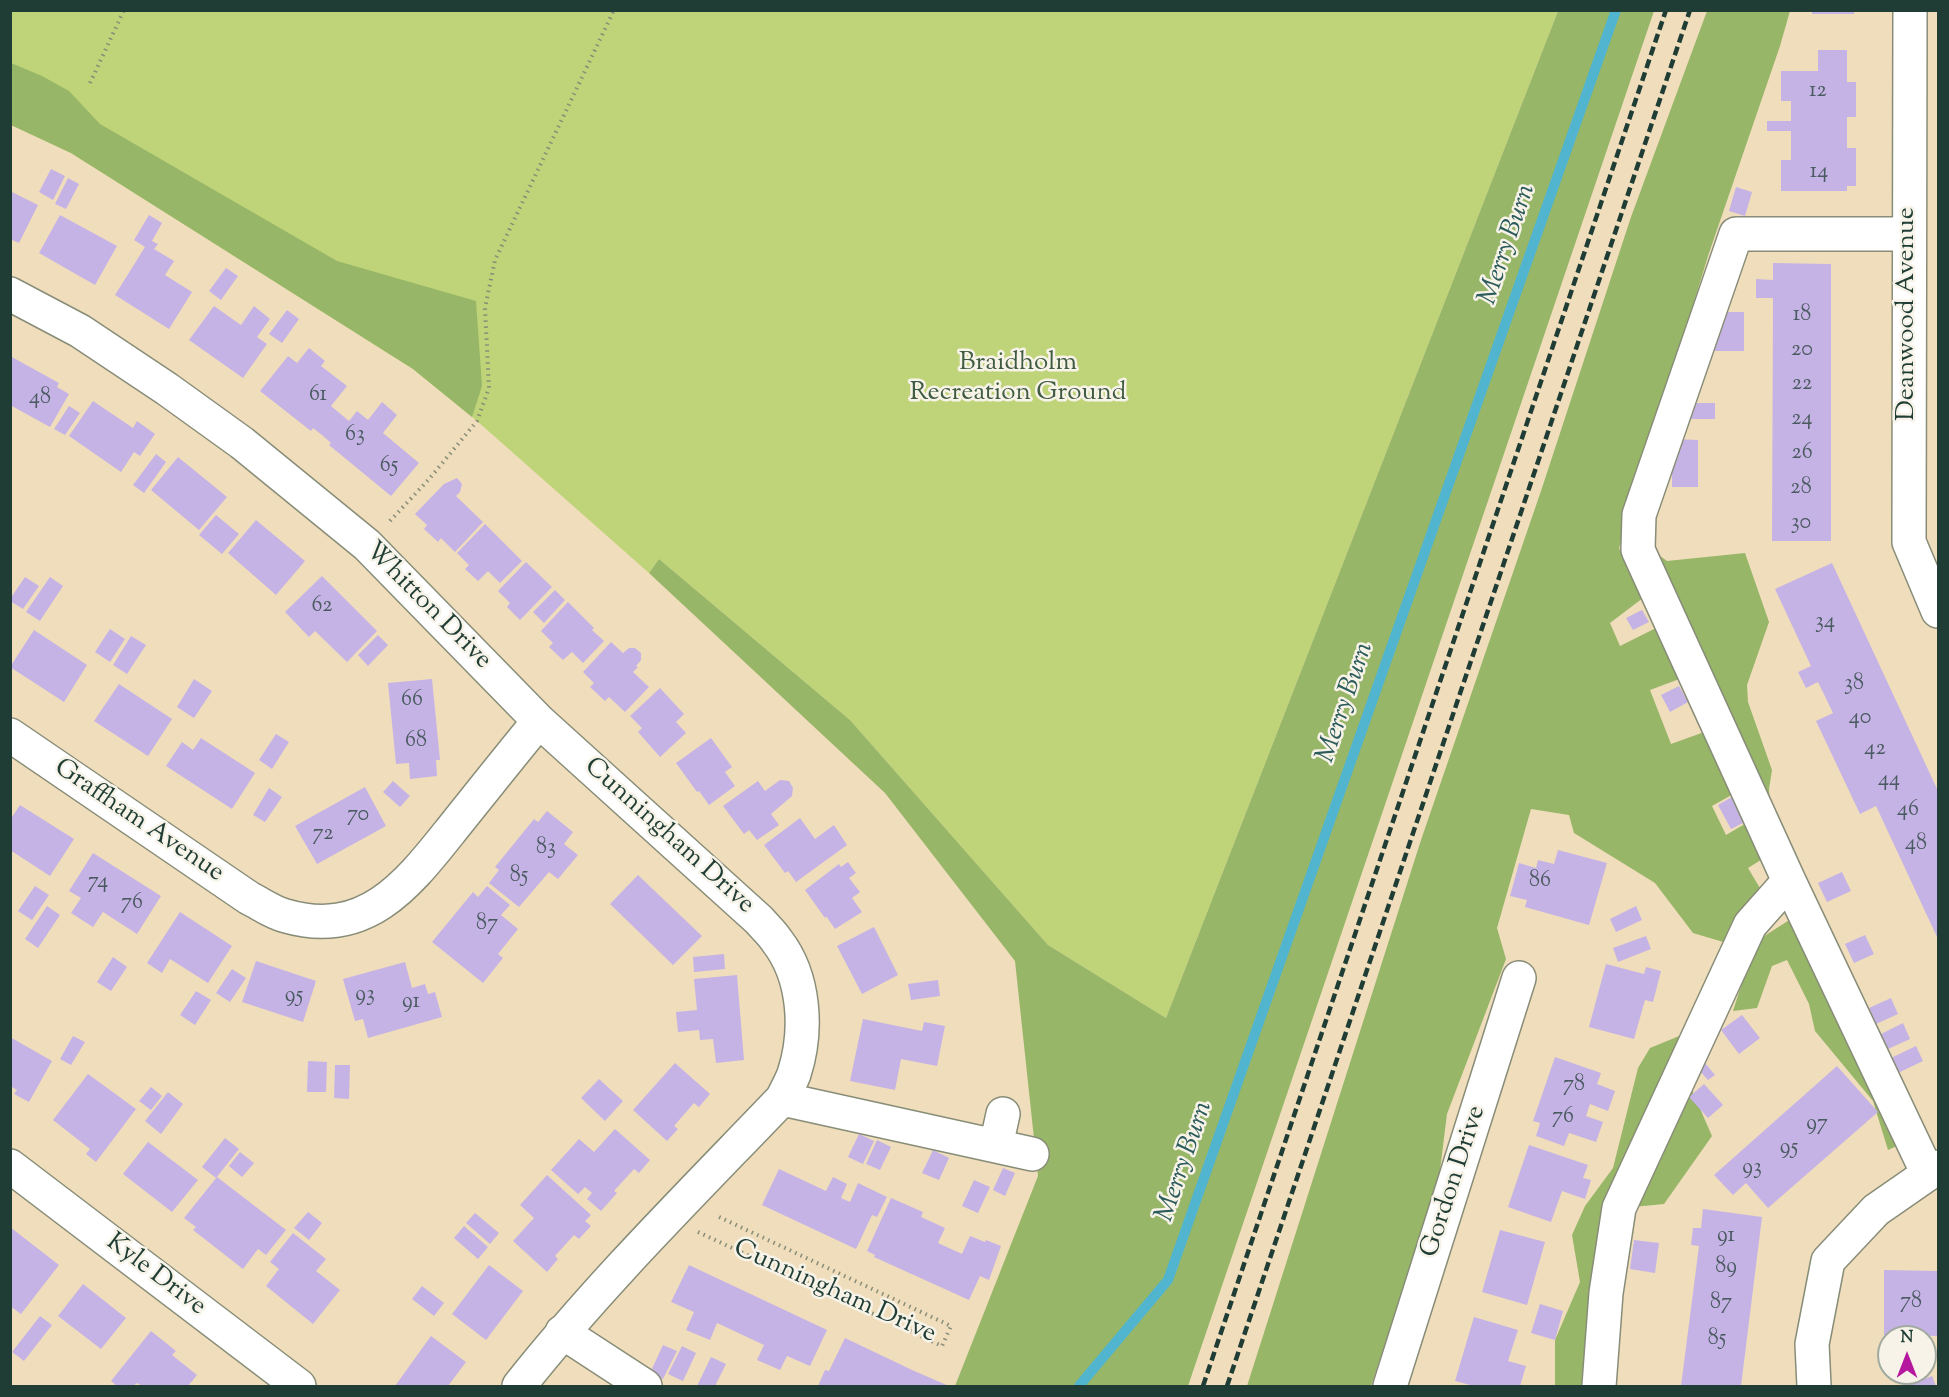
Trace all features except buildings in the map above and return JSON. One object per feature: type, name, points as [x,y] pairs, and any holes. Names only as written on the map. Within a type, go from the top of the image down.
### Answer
[{"type":"street","name":"Deanwood Avenue","points":[[1910,10],[1909,234],[1924,540],[1938,610]]},
{"type":"street","points":[[1814,1386],[1812,1344],[1828,1261],[1876,1210],[1935,1170],[1789,881],[1638,550],[1639,515],[1736,234],[1909,234]]},
{"type":"street","name":"Whitton Drive","points":[[10,294],[80,331],[167,388],[242,443],[367,545],[539,721]]},
{"type":"street","name":"Graffham Avenue","points":[[10,735],[249,898],[285,916],[317,922],[354,917],[380,905],[414,876],[539,721]]},
{"type":"street","name":"Cunningham Drive","points":[[519,1386],[562,1332],[782,1099],[794,1076],[801,1049],[802,1020],[799,989],[790,963],[778,941],[759,920],[539,721]]},
{"type":"street","points":[[1599,1386],[1606,1293],[1618,1208],[1750,925],[1789,881]]},
{"type":"street","name":"Gordon Drive","points":[[1390,1386],[1520,978]]},
{"type":"street","points":[[782,1099],[1032,1154]]},
{"type":"street","points":[[996,1146],[1003,1114]]},
{"type":"street","name":"Kyle Drive","points":[[10,1166],[298,1386]]},
{"type":"street","points":[[562,1332],[645,1386]]},
{"type":"path","points":[[90,83],[124,10]]},
{"type":"path","points":[[367,545],[430,478],[477,422],[489,388],[485,308],[495,260],[614,10]]},
{"type":"path","name":"Cunningham Drive","points":[[676,1209],[951,1326],[942,1346],[676,1209]]},
{"type":"green space","name":"Braidholm Recreation Ground","points":[[11,11],[1558,11],[1166,1018],[1048,945],[850,720],[659,559],[649,573],[477,421],[413,369],[71,153],[11,125]]},
{"type":"green space","points":[[1558,11],[1654,11],[1188,1386],[955,1386],[1038,1176],[1015,961],[885,793],[649,573],[659,559],[850,720],[1048,945],[1166,1018]]},
{"type":"green space","points":[[1707,11],[1790,11],[1708,256],[1619,548],[1643,598],[1610,623],[1620,646],[1660,626],[1682,678],[1650,690],[1671,744],[1707,731],[1735,793],[1712,806],[1726,835],[1750,821],[1764,858],[1748,868],[1767,900],[1730,944],[1693,933],[1655,883],[1574,833],[1569,815],[1531,809],[1497,928],[1506,959],[1447,1114],[1438,1186],[1371,1386],[1247,1386],[1421,840],[1541,491],[1631,217]]},
{"type":"green space","points":[[11,63],[69,91],[100,124],[337,261],[476,301],[482,386],[472,417],[413,369],[71,153],[11,125]]},
{"type":"green space","points":[[1649,548],[1667,561],[1745,553],[1769,622],[1747,685],[1748,702],[1772,770],[1769,789],[1770,804]]},
{"type":"green space","points":[[1794,917],[1901,1144],[1888,1150],[1873,1101],[1815,1031],[1809,1004],[1787,960],[1772,966],[1757,1008],[1733,1011],[1755,942]]},
{"type":"green space","points":[[1684,1034],[1612,1202],[1587,1386],[1555,1386],[1555,1340],[1580,1282],[1572,1235],[1585,1206],[1613,1168],[1638,1068],[1650,1048]]},
{"type":"green space","points":[[1691,1088],[1712,1136],[1664,1204],[1633,1207]]},
{"type":"waterway","name":"Merry Burn","points":[[1079,1386],[1168,1280],[1616,10]]},
{"type":"railway","points":[[1203,1386],[1666,10]]},
{"type":"railway","points":[[1227,1386],[1690,10]]}]
